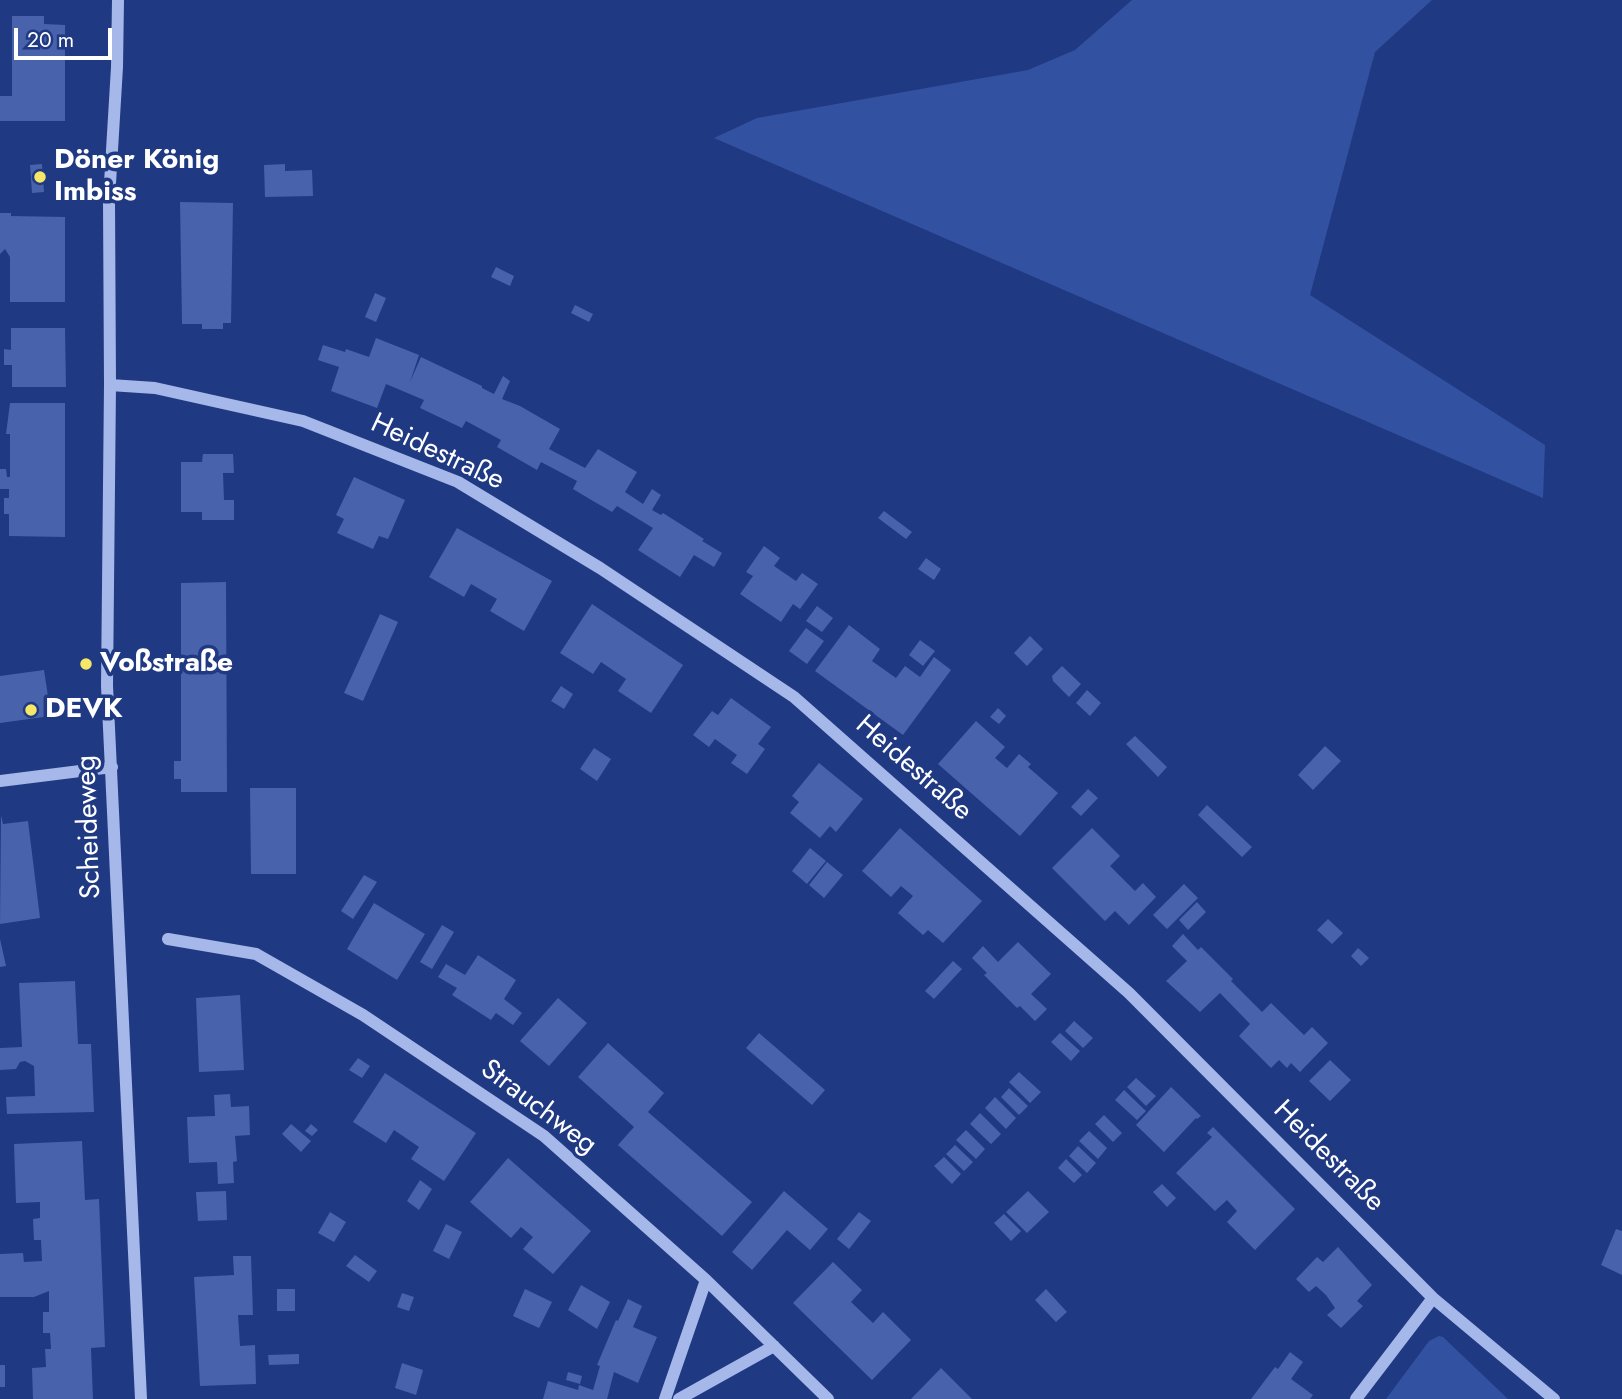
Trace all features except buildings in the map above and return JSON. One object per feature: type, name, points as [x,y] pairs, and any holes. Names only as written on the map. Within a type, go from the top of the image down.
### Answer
[{"type":"street","name":"Scheideweg","points":[[118,0],[109,200],[107,686],[113,767],[141,1399]]},
{"type":"street","name":"Heidestraße","points":[[110,385],[155,388],[303,421],[458,482],[600,568],[794,697],[1129,993],[1433,1298],[1554,1399]]},
{"type":"street","points":[[0,780],[113,767]]},
{"type":"street","name":"Strauchweg","points":[[168,939],[256,954],[363,1015],[544,1136],[706,1280],[828,1399]]},
{"type":"street","points":[[664,1399],[706,1280]]},
{"type":"street","points":[[1356,1399],[1433,1298]]},
{"type":"street","points":[[679,1399],[774,1346]]},
{"type":"shaded area","points":[[1132,0],[1432,0],[1375,52],[1310,295],[1545,445],[1543,498],[714,138],[757,118],[1028,70],[1075,50]]},
{"type":"shaded area","points":[[1439,1336],[1508,1399],[1386,1399],[1429,1341]]},
{"type":"place","name":"Döner König Imbiss","points":[[40,177]]},
{"type":"place","name":"Voßstraße","points":[[86,664]]},
{"type":"place","name":"DEVK","points":[[31,710]]}]
